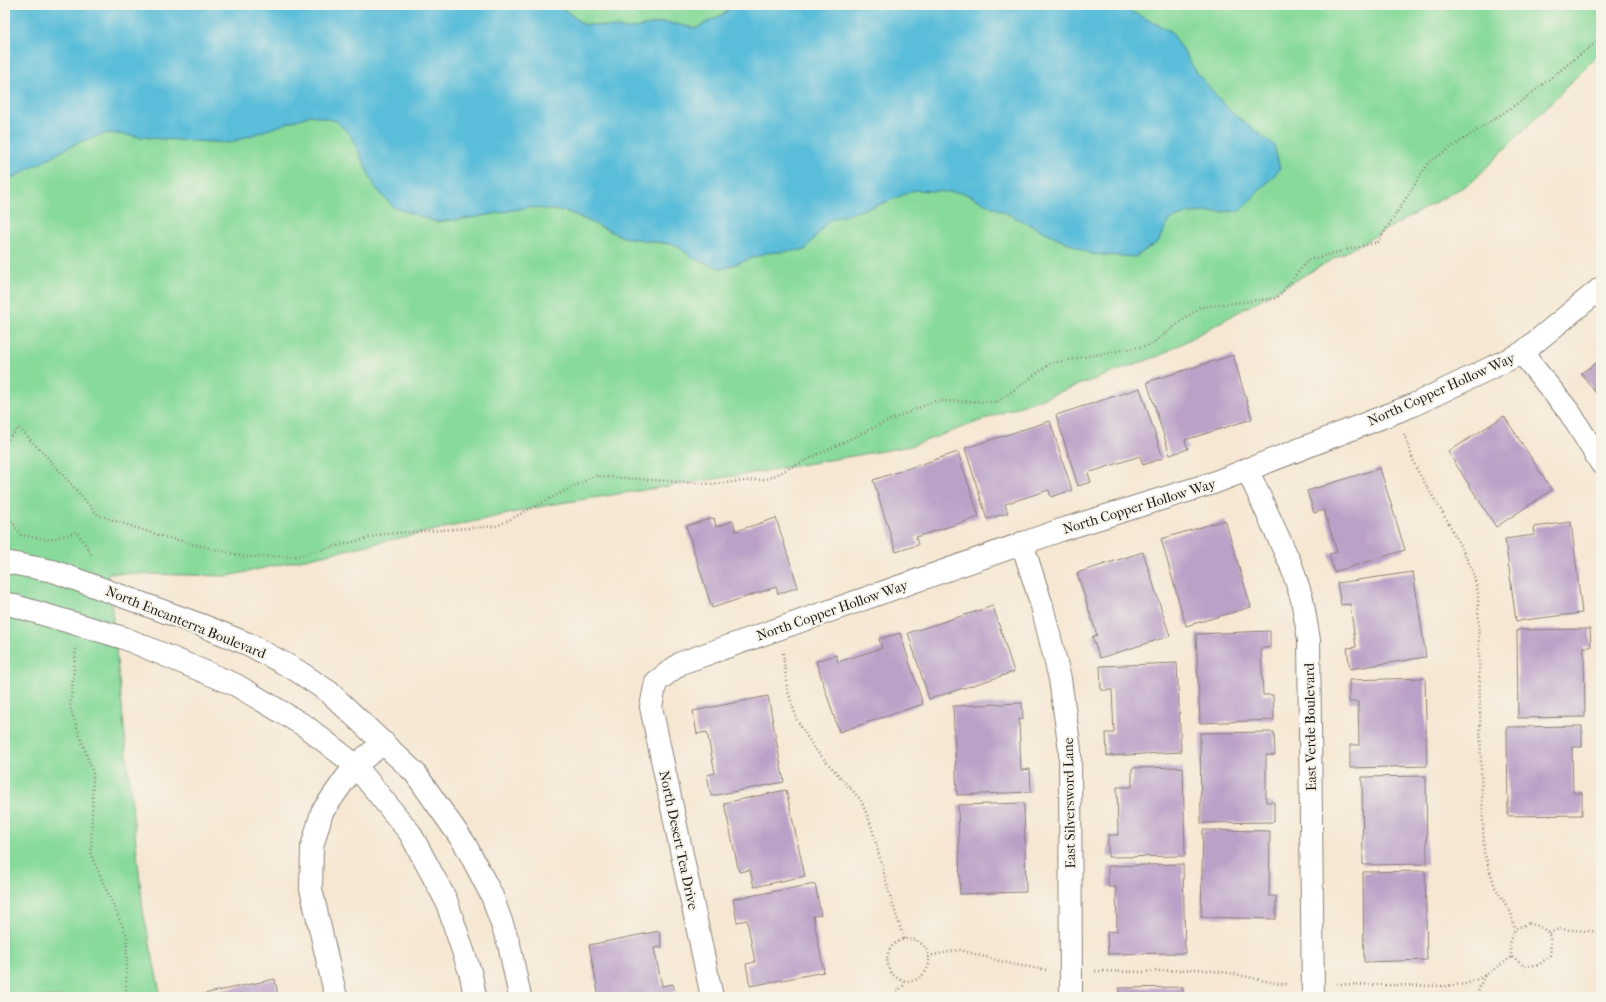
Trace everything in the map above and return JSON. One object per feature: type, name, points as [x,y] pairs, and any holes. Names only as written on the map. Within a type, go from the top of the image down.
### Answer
[{"type":"street","name":"North Copper Hollow Way","points":[[656,682],[680,663],[1022,543],[1213,483],[1411,406],[1522,353],[1601,288]]},
{"type":"street","points":[[1522,353],[1570,413],[1601,463]]},
{"type":"street","name":"East Verde Boulevard","points":[[1247,469],[1291,564],[1302,599],[1309,640],[1313,990]]},
{"type":"street","name":"East Silversword Lane","points":[[1022,543],[1042,606],[1060,679],[1070,750],[1071,997]]},
{"type":"street","name":"North Encanterra Boulevard","points":[[5,562],[53,571],[86,582],[248,644],[296,670],[329,692],[415,773],[465,844],[494,903],[509,944],[520,997]]},
{"type":"street","points":[[5,603],[124,638],[236,685],[305,726],[355,765],[410,833],[446,900],[471,975],[476,997]]},
{"type":"street","name":"North Desert Tea Drive","points":[[656,682],[652,708],[712,997]]},
{"type":"street","points":[[336,997],[311,889],[312,847],[322,812],[355,765],[384,743]]},
{"type":"path","points":[[5,442],[19,428],[98,514],[161,536],[246,557],[298,556],[384,534],[497,526],[594,476],[711,484],[767,479],[879,424],[935,401],[997,402],[1051,363],[1150,345],[1200,307],[1277,298],[1308,260],[1378,242],[1429,162],[1523,100],[1596,42],[1601,35]]},
{"type":"path","points":[[1395,412],[1408,441],[1416,468],[1448,522],[1472,569],[1478,592],[1484,852],[1495,887],[1511,913],[1515,929],[1509,943],[1512,957],[1524,966],[1539,965],[1550,955],[1552,940],[1549,933],[1543,928],[1529,923],[1515,929]]},
{"type":"path","points":[[5,511],[21,534],[49,540],[77,532],[92,553],[86,582]]},
{"type":"path","points":[[75,623],[77,639],[70,708],[93,773],[91,855],[127,936],[126,997]]},
{"type":"path","points":[[778,629],[785,662],[787,688],[797,720],[814,748],[861,800],[871,824],[891,899],[904,939]]},
{"type":"path","points":[[1549,933],[1559,929],[1601,932]]},
{"type":"path","points":[[904,939],[917,940],[926,950],[928,956],[929,963],[923,975],[911,981],[898,979],[888,969],[887,956],[892,944],[904,939]]},
{"type":"path","points":[[928,956],[960,950],[1011,964],[1071,972],[1141,972],[1197,969],[1230,973],[1313,990],[1466,984],[1484,976],[1512,957]]},
{"type":"path","points":[[1476,997],[1484,976]]},
{"type":"path","points":[[891,997],[903,986],[904,980]]},
{"type":"green space","points":[[5,5],[1601,5],[1601,52],[1472,182],[1161,355],[911,446],[759,472],[548,505],[228,576],[108,573],[143,911],[161,997],[5,997]]},
{"type":"water","points":[[5,5],[558,5],[583,24],[630,29],[664,22],[696,28],[725,13],[732,5],[1118,5],[1171,31],[1197,73],[1229,110],[1274,145],[1280,169],[1240,211],[1189,213],[1169,220],[1158,242],[1135,257],[1091,254],[964,193],[915,190],[878,205],[829,220],[805,250],[766,253],[722,269],[694,259],[676,245],[623,237],[568,212],[529,207],[477,217],[436,222],[393,207],[375,187],[351,136],[336,121],[311,115],[229,143],[161,139],[108,133],[79,142],[5,182]]},
{"type":"building","points":[[1233,355],[1252,419],[1185,440],[1188,449],[1170,455],[1147,382]]},
{"type":"building","points":[[1601,360],[1601,400],[1581,373]]},
{"type":"building","points":[[1140,388],[1163,458],[1143,465],[1140,456],[1088,473],[1091,482],[1078,486],[1056,415]]},
{"type":"building","points":[[1504,416],[1552,490],[1496,527],[1448,452]]},
{"type":"building","points":[[1050,421],[1072,490],[1051,497],[1049,490],[1005,504],[1008,513],[987,519],[965,448]]},
{"type":"building","points":[[958,452],[979,517],[916,537],[918,545],[896,552],[873,480]]},
{"type":"building","points":[[1380,468],[1405,550],[1334,572],[1329,554],[1337,552],[1324,510],[1314,513],[1307,491]]},
{"type":"building","points":[[714,518],[716,527],[733,521],[736,531],[776,518],[798,587],[778,594],[776,587],[712,608],[686,526]]},
{"type":"building","points":[[1225,520],[1251,607],[1186,626],[1161,539]]},
{"type":"building","points":[[1571,522],[1582,613],[1516,621],[1505,539],[1535,535],[1534,527]]},
{"type":"building","points":[[1143,552],[1170,636],[1100,658],[1092,637],[1097,635],[1077,573]]},
{"type":"building","points":[[1413,572],[1426,657],[1350,669],[1347,648],[1356,647],[1350,604],[1341,605],[1337,583]]},
{"type":"building","points":[[993,606],[1014,672],[929,699],[908,633]]},
{"type":"building","points":[[1590,629],[1591,647],[1584,647],[1585,717],[1518,718],[1517,630]]},
{"type":"building","points":[[1270,631],[1270,648],[1261,648],[1263,695],[1273,695],[1274,720],[1200,723],[1196,634]]},
{"type":"building","points":[[900,633],[923,704],[839,732],[816,661],[836,655],[838,662],[882,648],[879,639]]},
{"type":"building","points":[[1177,663],[1181,752],[1107,756],[1106,733],[1114,733],[1112,690],[1101,690],[1100,666]]},
{"type":"building","points":[[1425,678],[1427,766],[1350,768],[1350,745],[1359,745],[1358,702],[1349,702],[1349,680]]},
{"type":"building","points":[[768,696],[784,782],[711,796],[707,775],[715,773],[707,732],[697,734],[693,711]]},
{"type":"building","points":[[1022,703],[1023,719],[1019,719],[1021,770],[1030,769],[1031,792],[957,795],[953,706]]},
{"type":"building","points":[[1582,726],[1582,747],[1572,747],[1573,793],[1582,793],[1582,815],[1508,816],[1507,727]]},
{"type":"building","points":[[1274,732],[1275,755],[1266,755],[1266,802],[1274,802],[1274,822],[1201,823],[1200,733]]},
{"type":"building","points":[[1183,767],[1185,856],[1108,857],[1108,835],[1118,835],[1117,787],[1132,787],[1132,768]]},
{"type":"building","points":[[1426,776],[1427,864],[1363,865],[1362,777]]},
{"type":"building","points":[[786,790],[805,876],[754,887],[750,870],[739,872],[724,803]]},
{"type":"building","points":[[1024,803],[1026,892],[960,894],[958,805]]},
{"type":"building","points":[[1203,830],[1270,831],[1269,896],[1276,896],[1276,919],[1201,917]]},
{"type":"building","points":[[1183,864],[1185,953],[1108,954],[1107,932],[1117,931],[1116,887],[1108,887],[1108,866]]},
{"type":"building","points":[[1425,871],[1427,960],[1364,962],[1363,872]]},
{"type":"building","points":[[815,884],[821,915],[813,916],[824,972],[750,986],[746,964],[755,962],[747,920],[737,922],[733,899]]},
{"type":"building","points":[[659,931],[662,947],[654,948],[662,986],[673,984],[676,997],[599,997],[589,945]]},
{"type":"building","points":[[275,979],[278,997],[194,997],[194,996]]},
{"type":"building","points":[[1183,987],[1183,997],[1119,997],[1119,988]]}]
